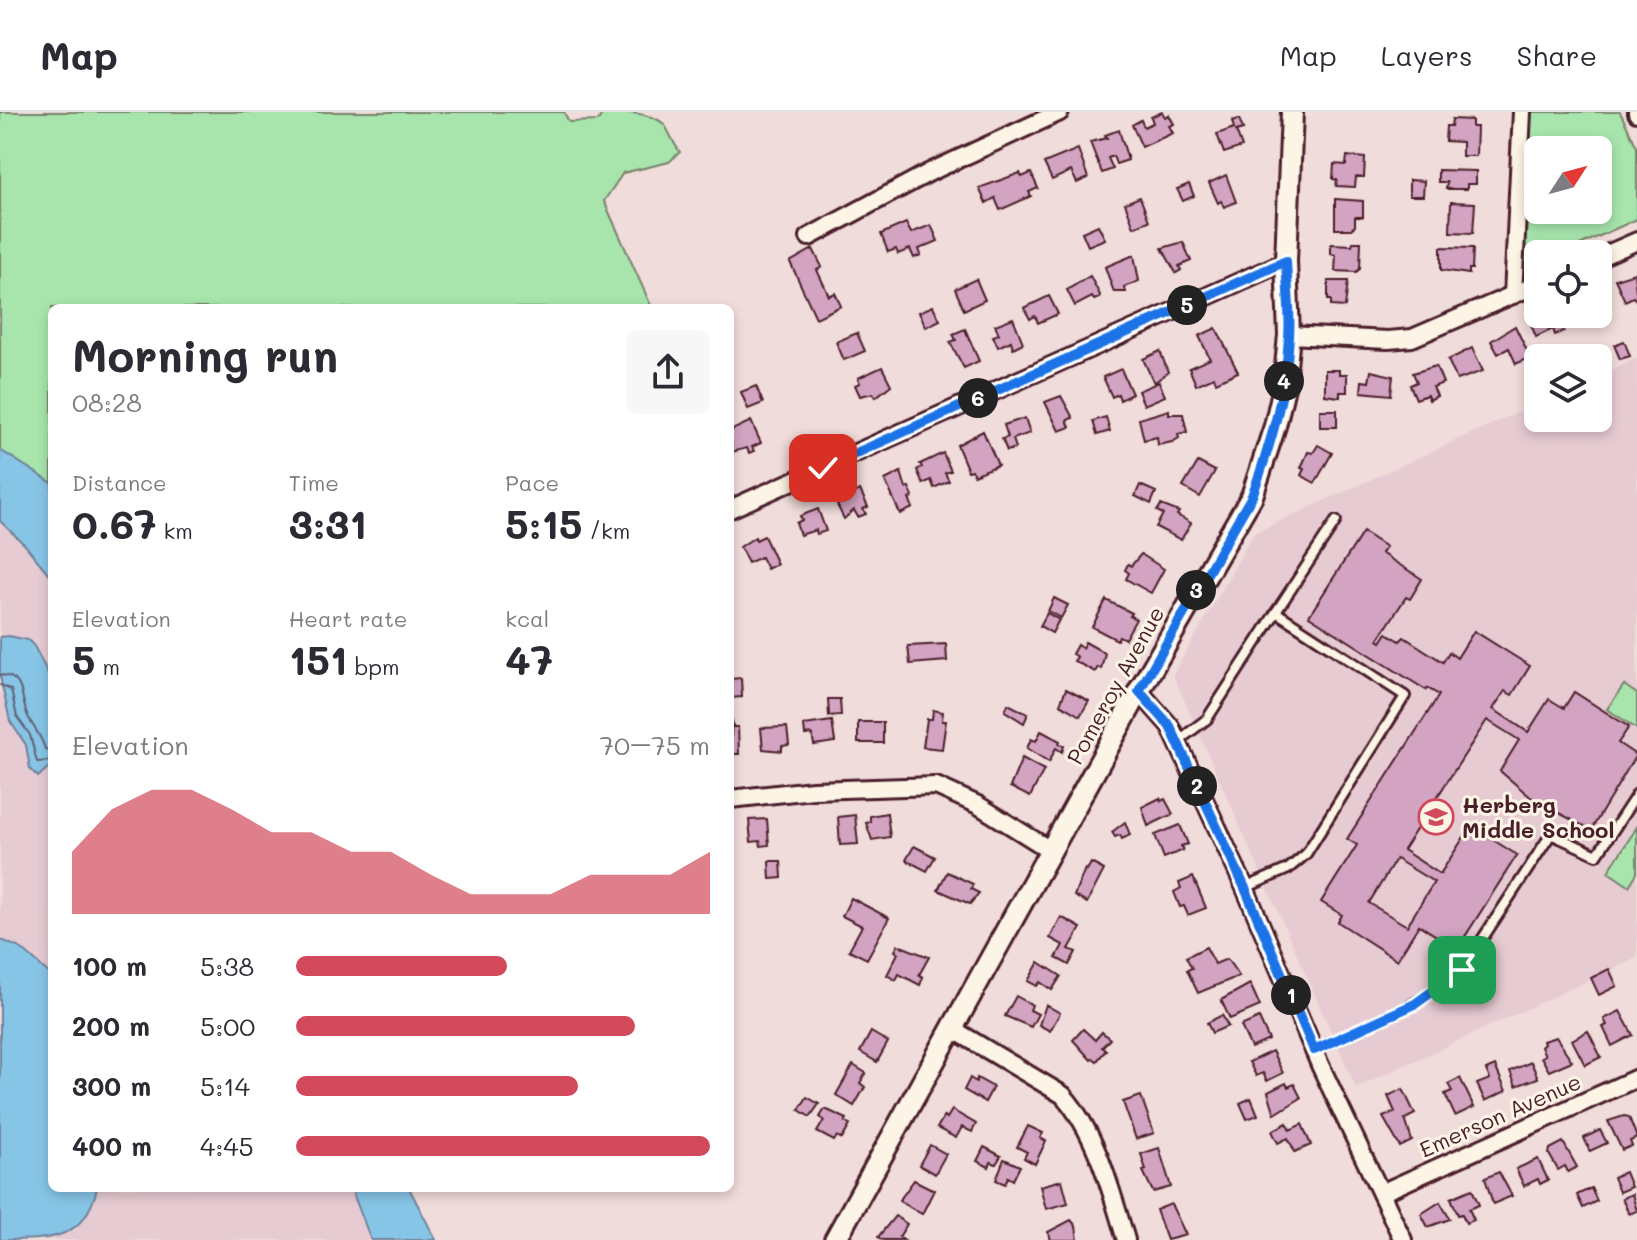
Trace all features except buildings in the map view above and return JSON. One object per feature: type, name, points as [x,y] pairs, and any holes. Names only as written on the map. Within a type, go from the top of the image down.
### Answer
[{"type":"street","points":[[809,237],[930,172],[1060,112]]},
{"type":"street","name":"Pomeroy Avenue","points":[[835,1240],[1139,691],[1252,496],[1278,413],[1289,335],[1286,261],[1292,112]]},
{"type":"street","points":[[1513,295],[1522,112]]},
{"type":"street","points":[[1612,252],[1637,241]]},
{"type":"street","points":[[734,507],[1286,261]]},
{"type":"street","points":[[1289,335],[1388,340],[1412,338],[1524,290]]},
{"type":"street","points":[[1139,691],[1160,713],[1177,742],[1245,888],[1314,1050],[1403,1240]]},
{"type":"street","points":[[734,799],[813,790],[936,786],[978,805],[1050,850]]},
{"type":"street","points":[[951,1028],[1063,1095],[1074,1107],[1093,1144],[1126,1240]]},
{"type":"street","name":"Emerson Avenue","points":[[1381,1193],[1637,1078]]},
{"type":"lane","points":[[1177,742],[1207,719],[1336,521]]},
{"type":"lane","points":[[1245,888],[1288,869],[1306,854],[1405,696],[1276,612]]},
{"type":"lane","points":[[1314,1050],[1415,1004],[1443,986],[1462,970],[1551,834],[1597,855],[1637,794]]},
{"type":"shaded area","name":"Herberg Middle School","points":[[1637,358],[1637,958],[1356,1088],[1173,675],[1254,533],[1524,409],[1524,432],[1612,432],[1612,370]]},
{"type":"shaded area","points":[[0,521],[48,573],[48,1192],[353,1192],[371,1240],[0,1240]]},
{"type":"green space","points":[[0,112],[564,112],[569,122],[598,121],[603,112],[628,113],[652,117],[664,124],[680,152],[669,162],[623,173],[604,201],[650,304],[48,304],[48,480],[0,450]]},
{"type":"green space","points":[[1528,112],[1620,112],[1637,147],[1637,219],[1591,240],[1524,240],[1522,271],[1524,218],[1524,224],[1612,224],[1612,136],[1527,136]]},
{"type":"green space","points":[[1624,685],[1637,694],[1637,729],[1607,709]]},
{"type":"green space","points":[[1637,827],[1637,873],[1629,886],[1608,872]]},
{"type":"water","points":[[0,450],[48,480],[48,573],[0,521]]},
{"type":"water","points":[[0,637],[28,640],[48,673],[48,768],[38,777],[30,769],[26,745],[10,721],[0,676]]},
{"type":"water","points":[[0,939],[22,949],[48,972],[48,1192],[96,1192],[84,1218],[63,1234],[0,1240]]},
{"type":"water","points":[[353,1192],[411,1192],[436,1240],[371,1240]]},
{"type":"place","name":"Herberg Middle School","points":[[1436,817]]},
{"type":"route","points":[[823,468],[1286,261],[1289,335],[1284,387],[1265,463],[1252,496],[1139,691],[1170,726],[1245,888],[1314,1050],[1415,1004],[1462,970]]}]
